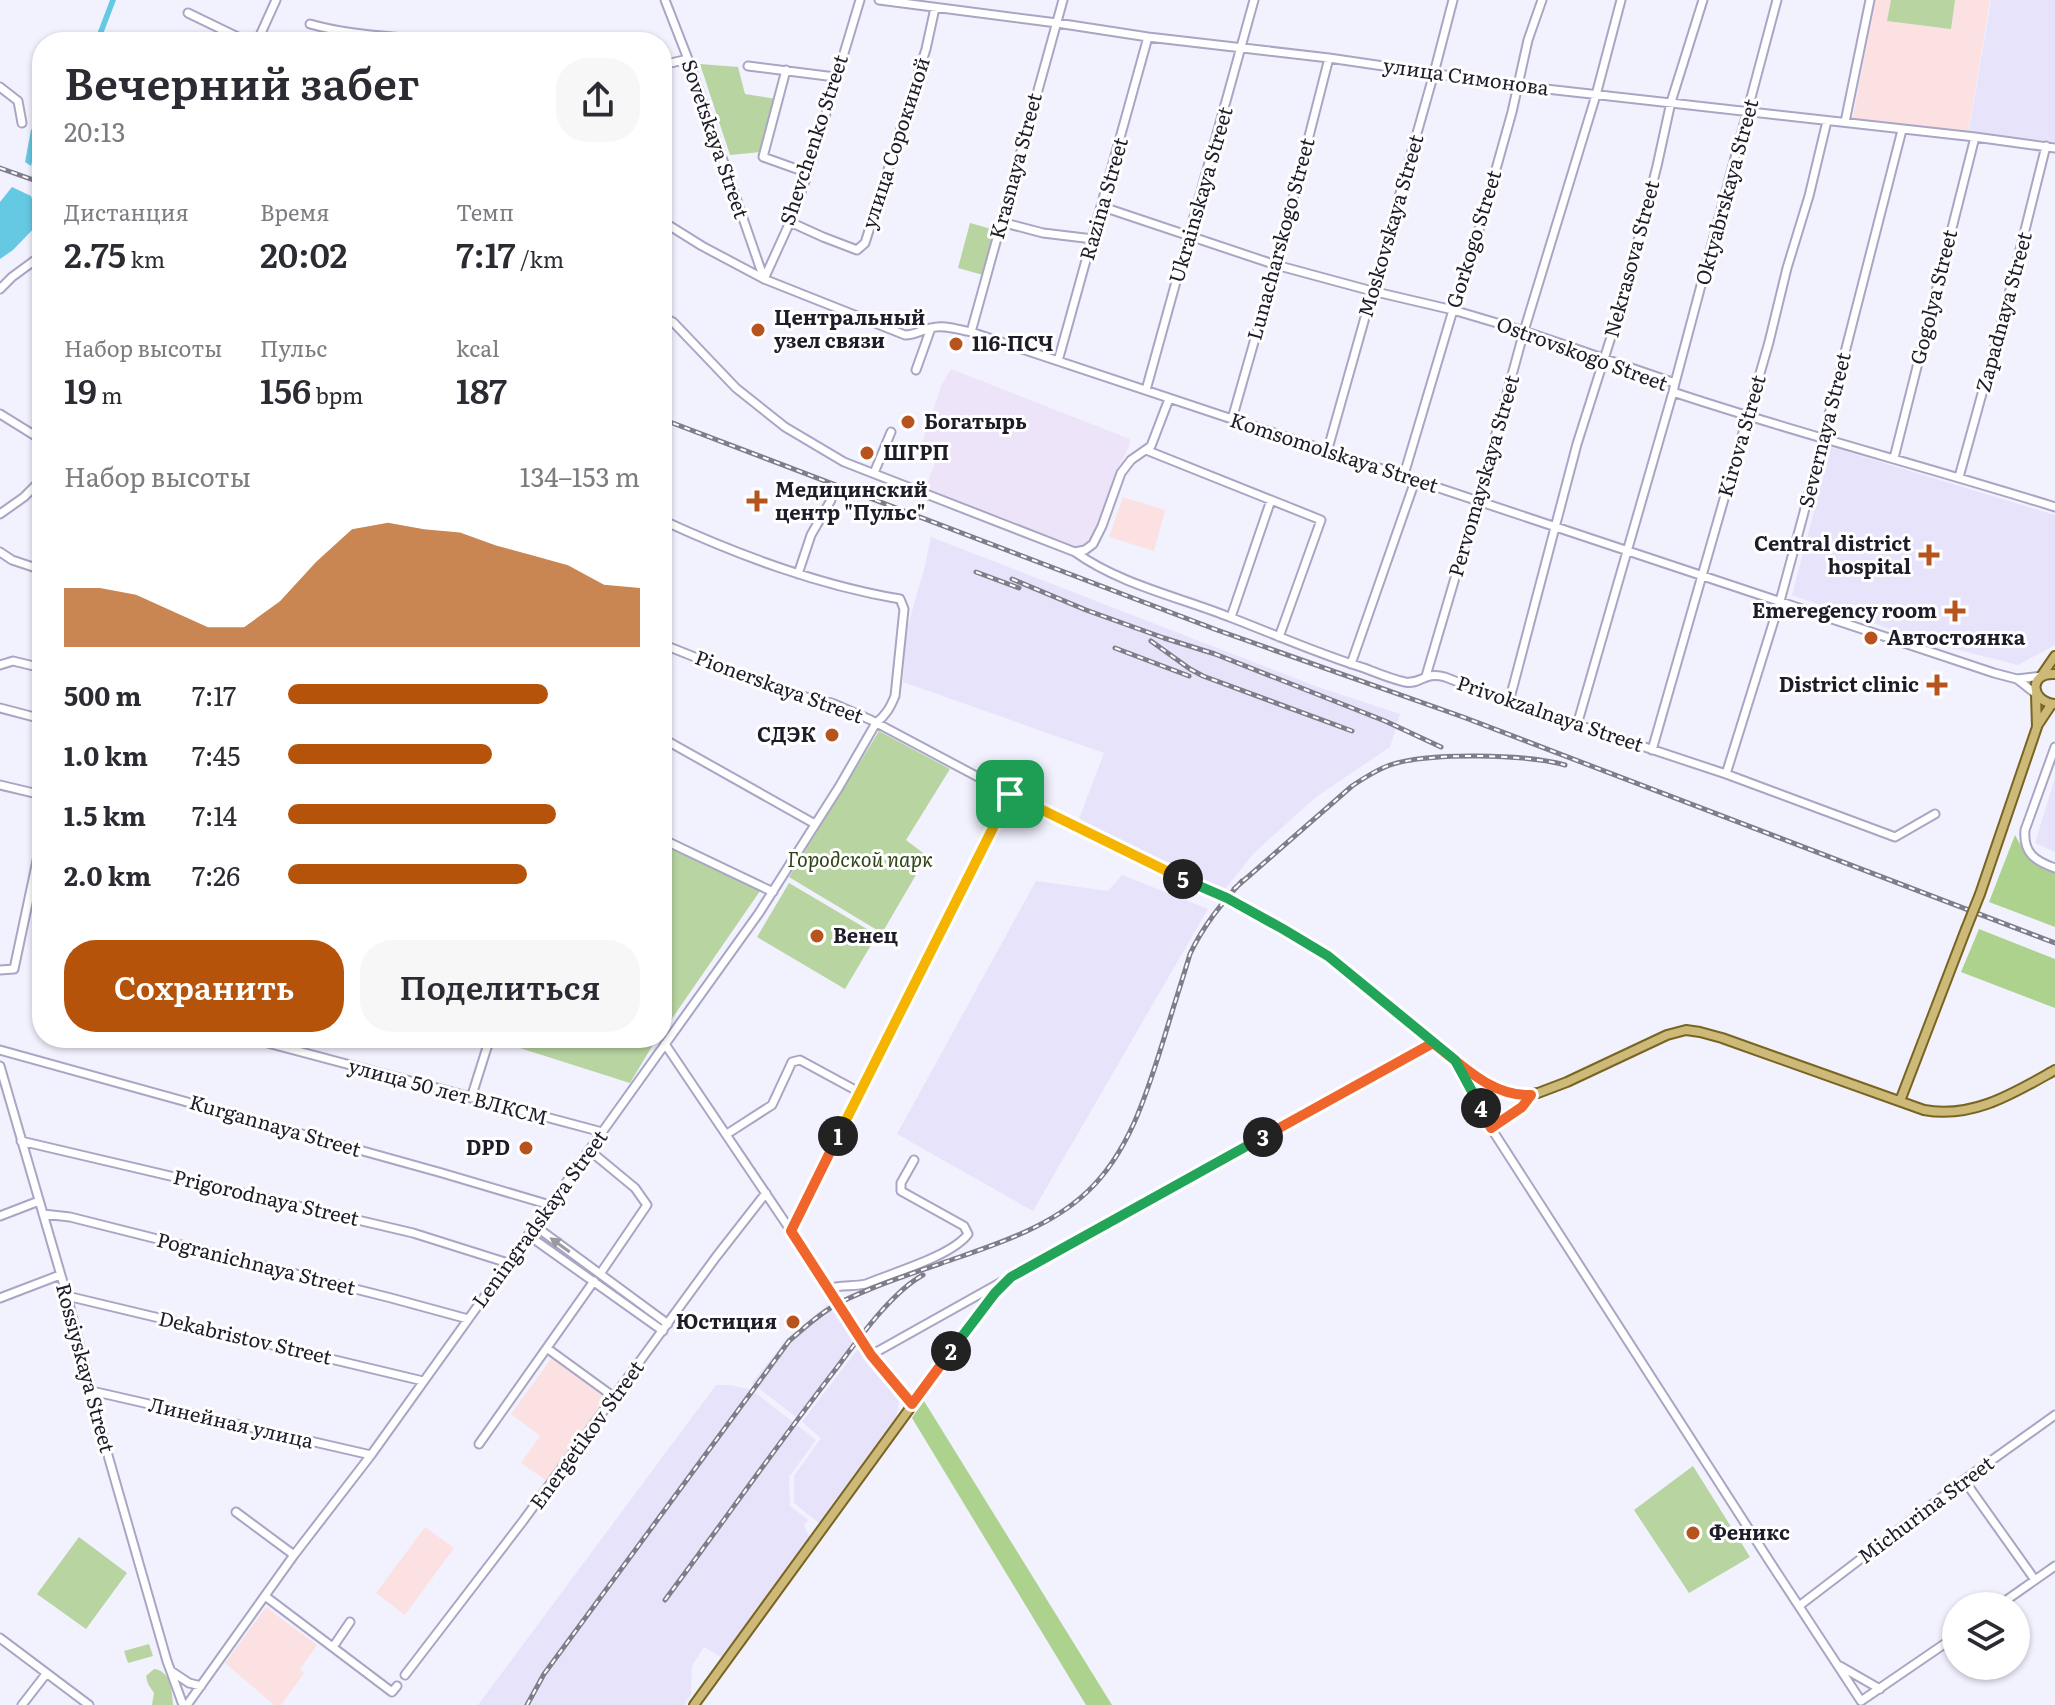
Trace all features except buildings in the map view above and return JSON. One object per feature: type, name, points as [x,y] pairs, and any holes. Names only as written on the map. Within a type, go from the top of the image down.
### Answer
[{"type":"main road","points":[[2037,727],[2036,685],[2055,656]]},
{"type":"main road","points":[[2042,676],[2055,674]]},
{"type":"main road","points":[[1900,1101],[1980,894],[2037,727],[2054,706],[2036,694]]},
{"type":"main road","points":[[694,1705],[912,1404],[995,1293],[1011,1277],[1433,1043],[1497,1090],[1515,1095],[1531,1095],[1567,1082],[1667,1035],[1686,1030],[1722,1038],[1936,1112],[1972,1110],[1995,1102],[2055,1070]]},
{"type":"street","points":[[262,32],[276,0]]},
{"type":"street","name":"Sovetskaya Street","points":[[665,0],[764,279]]},
{"type":"street","name":"Shevchenko Street","points":[[764,279],[808,173],[860,0]]},
{"type":"street","name":"улица Симонова","points":[[879,0],[1329,58],[1519,86],[2051,147]]},
{"type":"street","name":"Krasnaya Street","points":[[971,332],[1063,0]]},
{"type":"street","name":"Ukrainskaya Street","points":[[1146,390],[1254,0]]},
{"type":"street","name":"Moskovskaya Street","points":[[1327,452],[1453,0]]},
{"type":"street","name":"Gorkogo Street","points":[[1403,478],[1475,244],[1519,86],[1528,40],[1542,0]]},
{"type":"street","name":"Pervomayskaya Street","points":[[1426,676],[1621,0]]},
{"type":"street","name":"Nekrasova Street","points":[[1509,702],[1581,430],[1638,243],[1671,102],[1703,0]]},
{"type":"street","name":"Oktyabrskaya Street","points":[[1577,725],[1674,388],[1777,0]]},
{"type":"street","points":[[1845,122],[1870,0]]},
{"type":"street","name":"улица Сорокиной","points":[[790,222],[857,250],[865,243],[935,8]]},
{"type":"street","points":[[188,13],[227,32]]},
{"type":"street","points":[[310,24],[349,32]]},
{"type":"street","name":"Razina Street","points":[[1058,361],[1148,37]]},
{"type":"street","name":"Lunacharskogo Street","points":[[1232,419],[1276,265],[1329,58]]},
{"type":"street","points":[[672,63],[688,59]]},
{"type":"street","points":[[748,66],[835,77]]},
{"type":"street","points":[[786,70],[763,157],[808,173]]},
{"type":"street","points":[[0,87],[18,101],[22,123]]},
{"type":"street","name":"Kirova Street","points":[[1652,750],[1748,417],[1827,121]]},
{"type":"street","name":"Severnaya Street","points":[[1726,774],[1780,601],[1902,130]]},
{"type":"street","name":"Gogolya Street","points":[[1894,458],[1975,137]]},
{"type":"street","name":"Zapadnaya Street","points":[[1959,477],[2051,147]]},
{"type":"street","name":"Ostrovskogo Street","points":[[1103,207],[1276,265],[1524,331],[1748,417],[2055,507]]},
{"type":"street","points":[[1001,222],[1043,233],[1093,239]]},
{"type":"street","name":"Komsomolskaya Street","points":[[672,227],[764,279],[905,335],[945,327],[971,332],[1994,673],[2017,679],[2042,676]]},
{"type":"street","points":[[0,289],[32,262]]},
{"type":"street","name":"Privokzalnaya Street","points":[[672,321],[724,378],[774,419],[844,462],[1075,552],[1125,580],[1405,682],[1415,682],[1435,674],[1509,702],[1726,774],[1895,837],[1935,814]]},
{"type":"street","points":[[916,370],[931,328]]},
{"type":"street","points":[[1075,552],[1093,544],[1121,473],[1131,460],[1151,446],[1169,399]]},
{"type":"street","points":[[0,414],[32,434]]},
{"type":"street","points":[[874,473],[891,432]]},
{"type":"street","points":[[1146,450],[1321,520],[1279,637]]},
{"type":"street","points":[[1351,664],[1415,481]]},
{"type":"street","points":[[0,514],[32,489]]},
{"type":"street","points":[[672,525],[798,574],[811,535],[831,500]]},
{"type":"street","points":[[1231,617],[1271,500]]},
{"type":"street","points":[[0,552],[32,567]]},
{"type":"street","name":"Leningradskaya Street","points":[[672,1034],[773,892],[895,696],[904,609],[902,601],[798,574]]},
{"type":"street","name":"Pionerskaya Street","points":[[672,648],[780,691],[832,703],[1010,794],[1227,898],[1328,956],[1433,1043]]},
{"type":"street","points":[[0,665],[13,661],[32,666]]},
{"type":"street","name":"Komsomolskaya Street","points":[[2017,679],[2036,694]]},
{"type":"street","points":[[0,708],[32,716]]},
{"type":"street","points":[[672,744],[815,824]]},
{"type":"street","points":[[2055,747],[2025,836],[2033,857],[2055,868]]},
{"type":"street","points":[[0,785],[32,793]]},
{"type":"street","points":[[791,1231],[1010,794]]},
{"type":"street","points":[[672,844],[773,892]]},
{"type":"street","points":[[0,970],[14,969],[32,884]]},
{"type":"street","name":"улица 50 лет ВЛКСМ","points":[[300,1048],[471,1098],[602,1132]]},
{"type":"street","points":[[471,1098],[487,1048]]},
{"type":"street","name":"Leningradskaya Street","points":[[185,1705],[371,1455],[662,1048]]},
{"type":"street","points":[[668,1048],[871,1355],[912,1404]]},
{"type":"street","name":"Kurgannaya Street","points":[[0,1050],[550,1205]]},
{"type":"street","points":[[727,1134],[772,1105],[792,1062],[800,1060],[859,1092]]},
{"type":"street","points":[[1455,1060],[1491,1128],[1861,1701],[1942,1646]]},
{"type":"street","name":"Rossiyskaya Street","points":[[0,1066],[170,1670],[185,1705]]},
{"type":"street","points":[[1491,1128],[1522,1107],[1531,1095]]},
{"type":"street","name":"Prigorodnaya Street","points":[[21,1141],[413,1233],[508,1263]]},
{"type":"street","points":[[479,1444],[647,1205],[635,1188],[589,1150]]},
{"type":"street","points":[[827,1289],[866,1284],[962,1243],[968,1234],[964,1226],[901,1191],[901,1183],[914,1160]]},
{"type":"street","name":"Energetikov Street","points":[[405,1675],[766,1193]]},
{"type":"street","points":[[0,1216],[39,1201]]},
{"type":"street","name":"Pogranichnaya Street","points":[[43,1214],[70,1217],[468,1319]]},
{"type":"street","points":[[535,1226],[597,1278]]},
{"type":"street","points":[[528,1235],[597,1278],[666,1327]]},
{"type":"street","points":[[0,1298],[60,1275]]},
{"type":"street","points":[[871,1355],[1011,1277]]},
{"type":"street","name":"Dekabristov Street","points":[[67,1296],[423,1381]]},
{"type":"street","points":[[548,1349],[614,1397]]},
{"type":"street","name":"Линейная улица","points":[[92,1391],[371,1455]]},
{"type":"street","name":"Michurina Street","points":[[1799,1606],[2055,1415]]},
{"type":"street","points":[[1964,1480],[2035,1580]]},
{"type":"street","points":[[236,1512],[294,1555]]},
{"type":"street","points":[[2018,1592],[2055,1566]]},
{"type":"street","points":[[265,1596],[394,1689]]},
{"type":"street","points":[[333,1647],[350,1622]]},
{"type":"street","points":[[0,1638],[89,1705]]},
{"type":"street","points":[[1837,1664],[1880,1689]]},
{"type":"street","points":[[170,1670],[189,1683],[201,1686]]},
{"type":"street","points":[[22,1705],[46,1674]]},
{"type":"shaded area","points":[[1875,0],[1990,0],[1968,134],[1852,121]]},
{"type":"shaded area","points":[[1991,0],[2055,0],[2055,142],[1969,131]]},
{"type":"shaded area","points":[[951,369],[1130,439],[1092,541],[1075,548],[925,489],[940,449],[922,443],[942,384]]},
{"type":"shaded area","name":"Central district hospital","points":[[1831,447],[2055,515],[2055,645],[2018,665],[1927,642],[1792,595]]},
{"type":"shaded area","points":[[1123,497],[1165,510],[1154,551],[1109,537]]},
{"type":"shaded area","points":[[931,537],[1315,686],[1400,714],[1390,747],[1316,797],[1254,853],[1222,893],[1079,819],[1104,753],[903,682],[906,632]]},
{"type":"shaded area","points":[[2055,778],[2055,852],[2035,843]]},
{"type":"shaded area","points":[[1122,875],[1208,909],[1033,1211],[897,1134],[1036,881],[1108,891]]},
{"type":"shaded area","points":[[828,1304],[854,1341],[796,1417],[752,1383],[785,1341]]},
{"type":"shaded area","points":[[860,1346],[899,1401],[897,1413],[894,1424],[820,1524],[794,1503],[794,1476],[821,1438],[802,1422]]},
{"type":"shaded area","points":[[553,1356],[607,1396],[547,1481],[521,1463],[540,1436],[511,1414]]},
{"type":"shaded area","points":[[716,1385],[752,1390],[816,1440],[789,1477],[790,1506],[808,1520],[804,1526],[811,1540],[723,1658],[704,1647],[692,1666],[691,1694],[684,1705],[478,1705]]},
{"type":"shaded area","points":[[425,1527],[454,1548],[405,1615],[376,1593]]},
{"type":"shaded area","points":[[266,1607],[317,1645],[300,1669],[304,1673],[281,1705],[274,1705],[225,1663]]},
{"type":"green space","points":[[1891,0],[1955,0],[1951,29],[1887,21]]},
{"type":"green space","points":[[700,64],[738,67],[745,94],[777,99],[761,152],[730,155]]},
{"type":"green space","points":[[970,223],[995,230],[983,275],[958,268]]},
{"type":"green space","name":"Городской парк","points":[[879,731],[950,769],[906,840],[927,856],[882,933],[789,877]]},
{"type":"green space","points":[[2015,835],[2030,859],[2055,873],[2055,927],[1989,902]]},
{"type":"green space","points":[[672,850],[760,891],[672,1019]]},
{"type":"green space","name":"Венец","points":[[789,883],[877,935],[845,989],[757,937]]},
{"type":"green space","points":[[1979,929],[2055,959],[2055,1008],[1961,972]]},
{"type":"green space","points":[[520,1048],[651,1048],[630,1083]]},
{"type":"green space","points":[[924,1400],[1112,1705],[1086,1705],[912,1418]]},
{"type":"green space","name":"Феникс","points":[[1693,1466],[1750,1557],[1689,1593],[1634,1510]]},
{"type":"green space","points":[[79,1537],[127,1573],[86,1629],[37,1594]]},
{"type":"green space","points":[[149,1644],[153,1656],[128,1663],[124,1651]]},
{"type":"green space","points":[[154,1669],[167,1678],[173,1705],[152,1705],[154,1693],[146,1676]]},
{"type":"water","points":[[110,0],[116,0],[104,32],[98,32]]},
{"type":"water","points":[[32,129],[31,166],[25,162]]},
{"type":"water","points":[[12,187],[32,199],[32,230],[0,259],[0,202]]},
{"type":"railway","points":[[0,168],[32,179]]},
{"type":"railway","points":[[672,423],[1217,630],[1463,717],[2055,943]]},
{"type":"railway","points":[[976,572],[1019,588]]},
{"type":"railway","points":[[1012,579],[1086,610],[1215,654],[1385,721],[1441,747]]},
{"type":"railway","points":[[1151,641],[1203,676],[1352,731]]},
{"type":"railway","points":[[1115,648],[1189,676]]},
{"type":"railway","points":[[1234,889],[1352,786],[1390,765],[1452,756],[1526,759],[1565,765]]},
{"type":"railway","points":[[527,1705],[544,1674],[789,1341],[824,1312],[851,1297],[1040,1225],[1072,1204],[1102,1176],[1136,1119],[1190,954],[1213,915],[1242,881]]},
{"type":"railway","points":[[665,1600],[862,1334],[898,1294],[923,1275]]},
{"type":"place","name":"Центральный узел связи","points":[[758,330]]},
{"type":"place","name":"116-ПСЧ","points":[[956,344]]},
{"type":"place","name":"Богатырь","points":[[908,422]]},
{"type":"place","name":"ШГРП","points":[[867,453]]},
{"type":"place","name":"Медицинский центр \"Пульс\"","points":[[757,501]]},
{"type":"place","name":"Central district hospital","points":[[1929,555]]},
{"type":"place","name":"Emeregency room","points":[[1955,611]]},
{"type":"place","name":"Автостоянка","points":[[1871,638]]},
{"type":"place","name":"District clinic","points":[[1937,685]]},
{"type":"place","name":"СДЭК","points":[[832,735]]},
{"type":"place","name":"Венец","points":[[817,936]]},
{"type":"place","name":"DPD","points":[[526,1148]]},
{"type":"place","name":"Юстиция","points":[[793,1322]]},
{"type":"place","name":"Феникс","points":[[1693,1533]]},
{"type":"route","points":[[1010,794],[791,1231],[880,1369],[912,1404],[995,1293],[1011,1277],[1433,1043],[1497,1090],[1531,1095],[1522,1107],[1491,1128],[1455,1060],[1433,1043],[1417,1027],[1328,956],[1227,898],[1010,794]]}]
